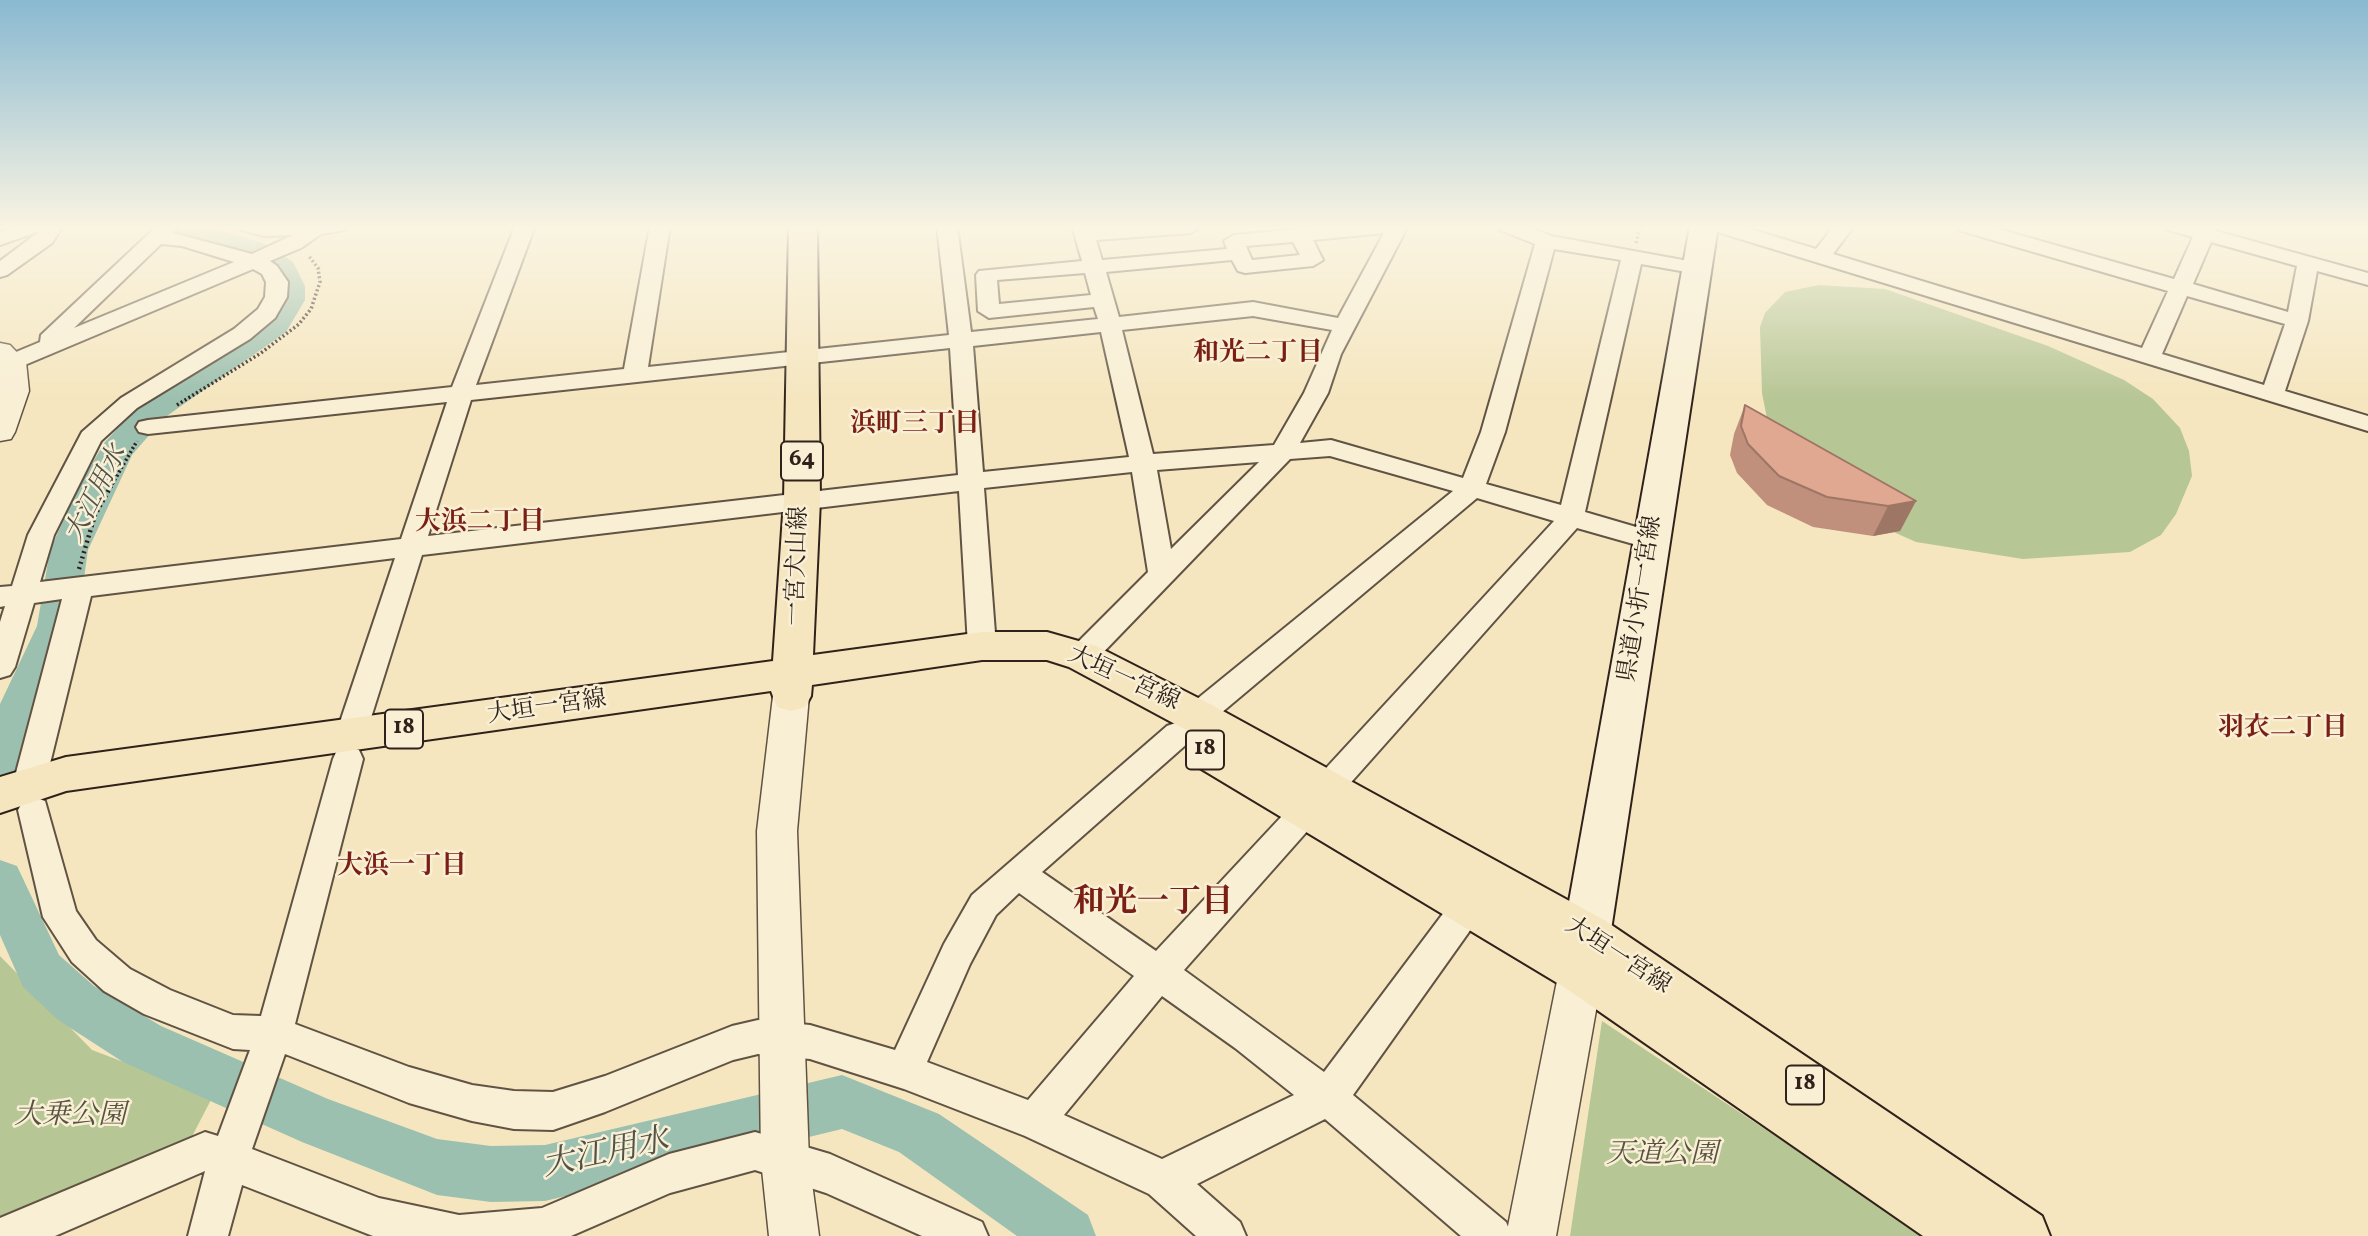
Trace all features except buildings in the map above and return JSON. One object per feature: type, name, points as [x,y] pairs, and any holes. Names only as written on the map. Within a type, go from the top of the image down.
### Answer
[{"type":"main road","name":"一宮犬山線","points":[[793,685],[802,500],[803,284]]},
{"type":"main road","name":"県道小折一宮線","points":[[1584,953],[1695,284]]},
{"type":"main road","name":"大垣一宮線","points":[[793,685],[982,646],[1047,646],[1082,656],[1188,725],[1584,953],[2022,1236]]},
{"type":"main road","name":"大垣一宮線","points":[[16,803],[73,798],[349,748],[793,685],[987,669],[1034,668],[1069,676],[1188,725]]},
{"type":"main road","name":"大垣一宮線","points":[[1317,799],[1469,905],[1584,953],[1971,1236]]},
{"type":"street","points":[[0,432],[14,391],[16,355],[101,284]]},
{"type":"street","points":[[16,355],[196,284]]},
{"type":"street","points":[[0,667],[17,595],[41,535],[91,437],[129,403],[242,334],[267,313],[276,297],[277,284]]},
{"type":"street","points":[[208,1236],[234,1144],[274,1033],[349,748],[410,549],[462,393],[503,284]]},
{"type":"street","points":[[635,374],[650,284]]},
{"type":"street","points":[[954,284],[961,340],[968,482],[982,646]]},
{"type":"street","points":[[987,284],[989,311],[1103,300]]},
{"type":"street","points":[[1098,284],[1143,463],[1162,573]]},
{"type":"street","points":[[1082,656],[1282,454],[1316,393],[1344,326],[1367,284]]},
{"type":"street","points":[[904,1071],[956,955],[984,905],[1017,873],[1188,725],[1471,490],[1493,432],[1533,284]]},
{"type":"street","points":[[1035,1121],[1159,974],[1571,518],[1626,284]]},
{"type":"street","points":[[1913,284],[2368,424]]},
{"type":"street","points":[[2165,284],[2297,321]]},
{"type":"street","points":[[2150,356],[2182,284]]},
{"type":"street","points":[[2272,394],[2297,321],[2304,284]]},
{"type":"street","points":[[148,427],[1254,309],[1344,326]]},
{"type":"street","points":[[17,595],[802,500],[1143,463],[1331,449],[1651,540]]},
{"type":"street","points":[[75,588],[16,803],[48,875],[61,917],[84,951],[117,980],[157,1002],[233,1032],[274,1033],[410,1085],[471,1103],[514,1110],[553,1111],[628,1086],[732,1043],[758,1037],[784,1050],[810,1042],[904,1071],[1035,1121],[1163,1180],[1226,1236]]},
{"type":"street","points":[[793,685],[777,831],[785,1142],[794,1236]]},
{"type":"street","points":[[1017,873],[1328,1098],[1492,1236]]},
{"type":"street","points":[[1163,1180],[1328,1098],[1469,905]]},
{"type":"street","points":[[1531,1236],[1584,953]]},
{"type":"street","points":[[7,1236],[205,1151],[234,1144],[379,1217],[459,1235],[524,1233],[542,1228],[669,1174],[785,1142]]},
{"type":"street","points":[[785,1142],[830,1174],[968,1236]]},
{"type":"green space","points":[[1819,285],[1885,289],[2048,346],[2124,380],[2153,399],[2180,428],[2189,451],[2192,476],[2176,514],[2161,535],[2130,552],[2023,559],[1916,542],[1880,526],[1770,434],[1762,393],[1760,327],[1765,313],[1785,292]]},
{"type":"green space","name":"大乗公園","points":[[0,956],[92,1050],[213,1096],[187,1146],[0,1226]]},
{"type":"green space","name":"天道公園","points":[[1602,1021],[1926,1236],[1570,1236]]},
{"type":"waterway","name":"大江用水","points":[[0,777],[2,747],[57,626],[69,550],[100,480],[117,450],[152,411],[275,325],[290,300],[289,284]]},
{"type":"waterway","name":"大江用水","points":[[0,881],[41,971],[76,1003],[142,1044],[321,1123],[437,1167],[491,1174],[545,1173],[842,1102],[919,1133],[1067,1236]]},
{"type":"district","name":"和光二丁目","points":[[1258,355]]},
{"type":"district","name":"浜町三丁目","points":[[915,426]]},
{"type":"district","name":"大浜二丁目","points":[[480,524]]},
{"type":"district","name":"羽衣二丁目","points":[[2283,730]]},
{"type":"district","name":"大浜一丁目","points":[[402,868]]},
{"type":"district","name":"和光一丁目","points":[[1153,905]]}]
